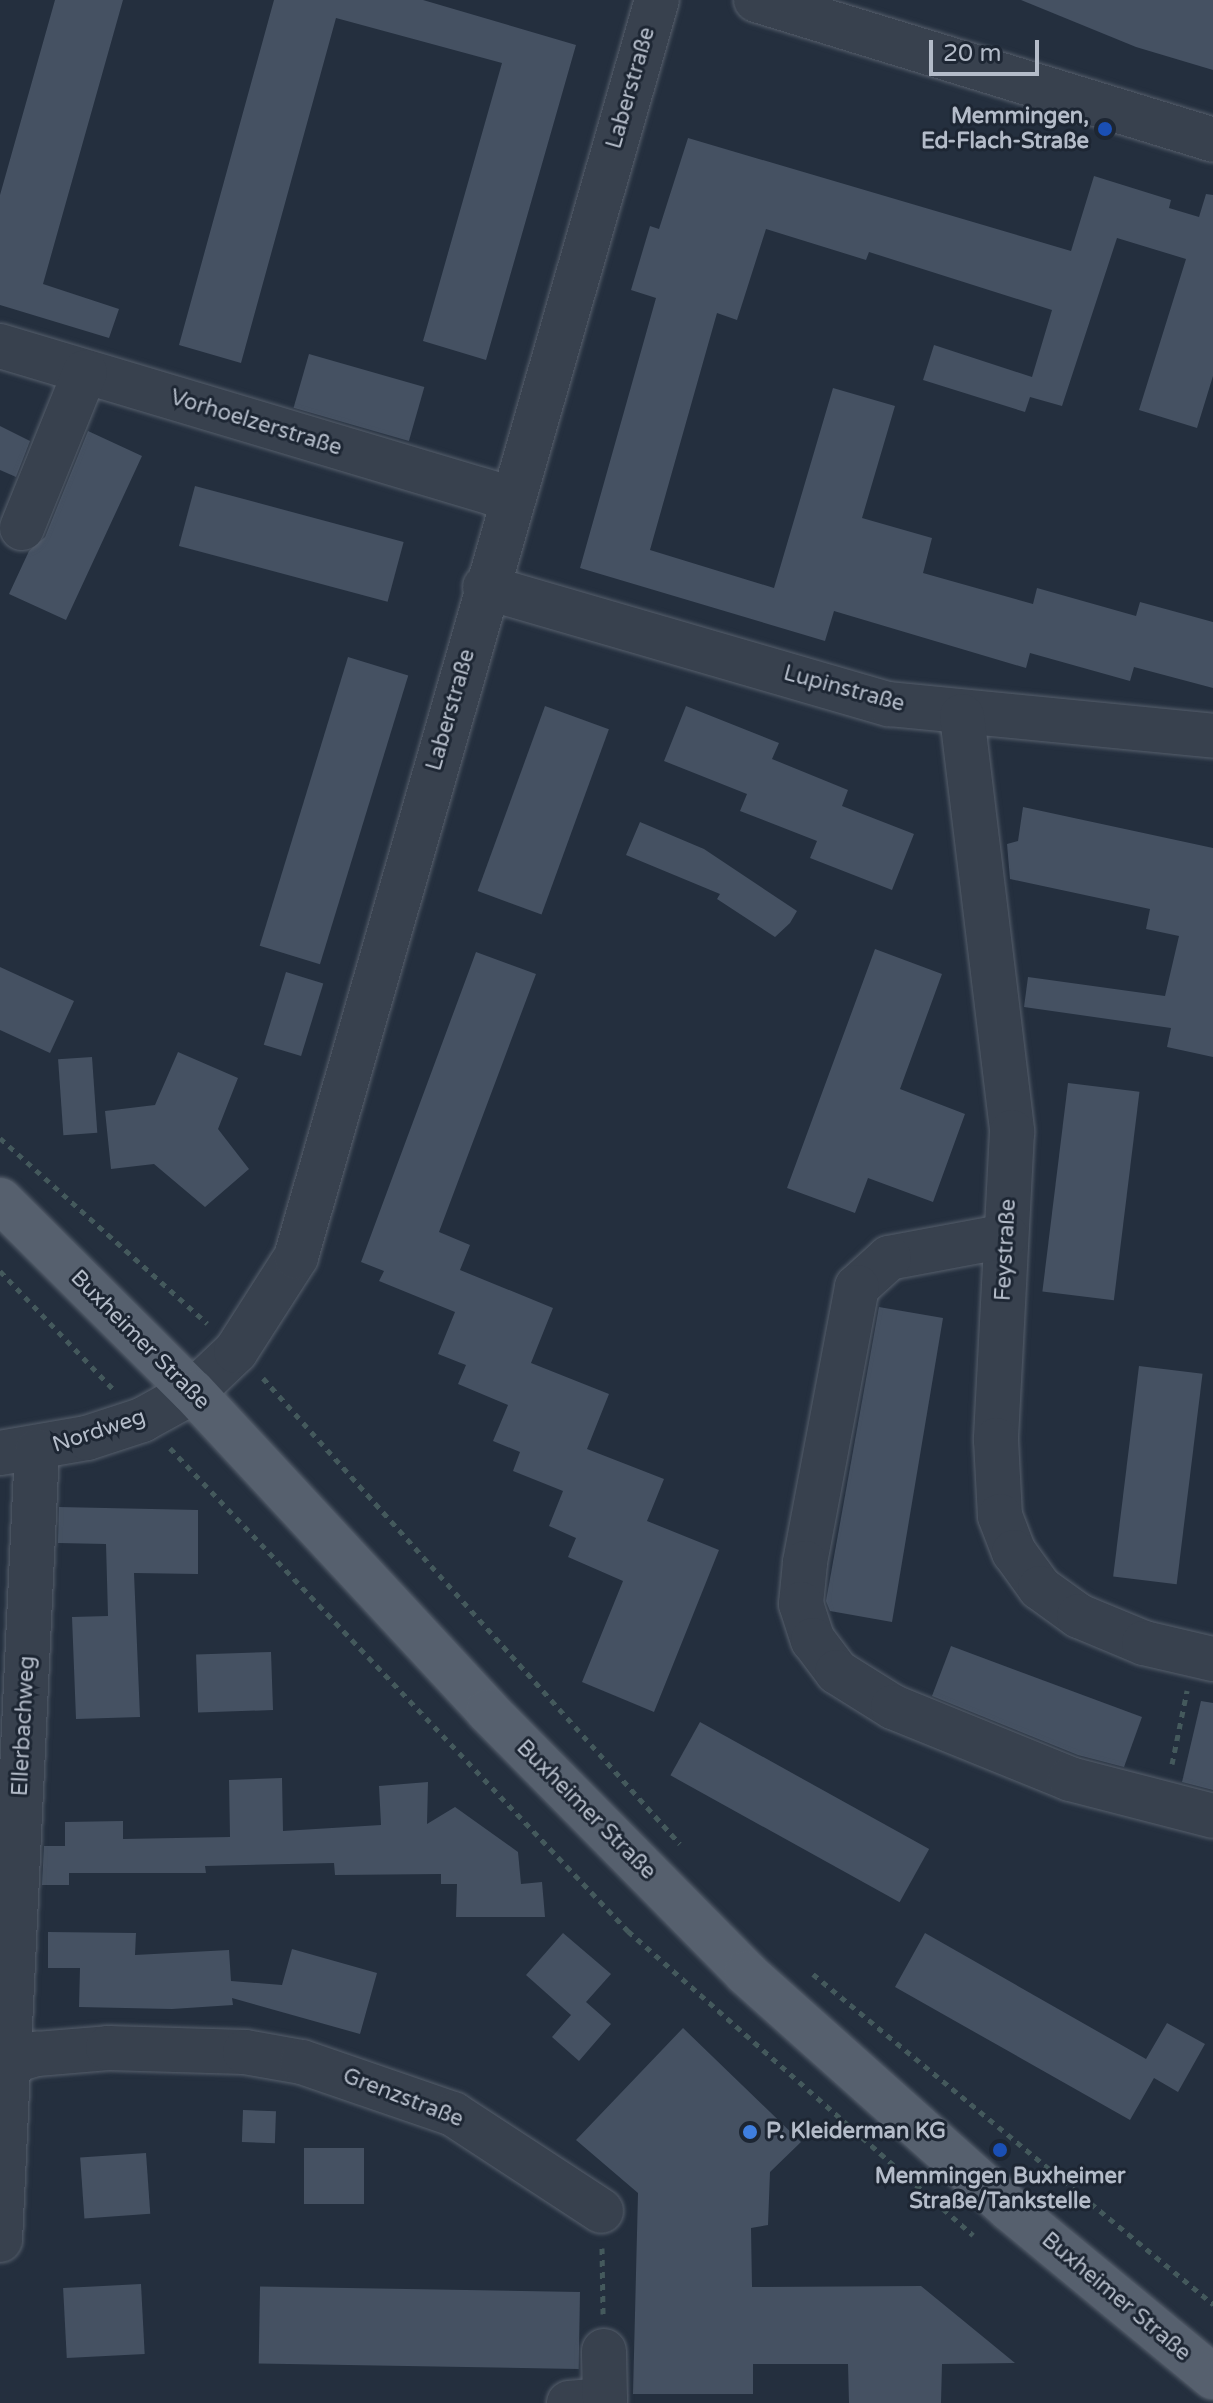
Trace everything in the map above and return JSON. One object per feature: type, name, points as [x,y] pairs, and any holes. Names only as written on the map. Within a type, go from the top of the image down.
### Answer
[{"type":"main road","name":"Buxheimer Straße","points":[[0,1200],[193,1392],[488,1711],[746,1973],[1010,2209],[1213,2377]]},
{"type":"street","name":"Laberstraße","points":[[193,1392],[244,1341],[296,1257],[485,587],[657,0]]},
{"type":"street","points":[[756,0],[1213,140]]},
{"type":"street","name":"Vorhoelzerstraße","points":[[0,346],[512,499]]},
{"type":"street","points":[[22,528],[85,372]]},
{"type":"street","name":"Lupinstraße","points":[[485,587],[889,704],[962,716],[1213,736]]},
{"type":"street","name":"Feystraße","points":[[962,716],[1009,1074],[1006,1236],[996,1440],[1000,1516],[1014,1552],[1040,1588],[1079,1616],[1204,1657]]},
{"type":"street","points":[[1006,1236],[889,1258],[857,1287],[801,1604],[813,1640],[860,1690],[1070,1779],[1213,1816]]},
{"type":"street","name":"Nordweg","points":[[19,1452],[142,1420],[193,1392]]},
{"type":"street","name":"Ellerbachweg","points":[[0,2240],[19,1452]]},
{"type":"street","name":"Grenzstraße","points":[[3,2064],[108,2048],[245,2052],[302,2062],[453,2114],[601,2211]]},
{"type":"street","points":[[569,2403],[605,2400],[604,2351]]},
{"type":"path","points":[[0,1138],[146,1266]]},
{"type":"path","points":[[0,1271],[53,1325]]},
{"type":"path","points":[[303,1419],[687,1851]]},
{"type":"path","points":[[1163,1804],[1204,1657]]},
{"type":"path","points":[[799,1962],[1213,2304]]},
{"type":"path","points":[[601,2211],[604,2351]]},
{"type":"building","points":[[55,0],[123,0],[43,284],[119,309],[109,338],[0,305],[0,195]]},
{"type":"building","points":[[274,0],[423,0],[576,45],[486,360],[423,341],[502,63],[336,18],[241,363],[179,345]]},
{"type":"building","points":[[1021,0],[1213,0],[1213,70],[1136,47]]},
{"type":"building","points":[[688,138],[1071,251],[1094,176],[1171,200],[1169,208],[1199,217],[1206,194],[1213,195],[1213,376],[1197,428],[1139,410],[1186,259],[1117,238],[1062,406],[1030,397],[1025,412],[923,380],[934,345],[1032,377],[1052,310],[869,252],[866,260],[766,229],[737,320],[717,313],[650,550],[774,588],[833,388],[895,406],[862,518],[932,538],[923,573],[1033,604],[1037,588],[1136,616],[1140,602],[1213,622],[1213,688],[1134,667],[1130,681],[1030,653],[1026,668],[834,611],[825,641],[580,568],[656,298],[631,290],[650,226],[659,229]]},
{"type":"building","points":[[309,354],[424,387],[409,441],[294,408]]},
{"type":"building","points":[[0,426],[30,441],[16,477],[0,470]]},
{"type":"building","points":[[88,431],[142,456],[66,620],[9,594],[29,551],[45,537]]},
{"type":"building","points":[[195,486],[404,542],[388,602],[179,546]]},
{"type":"building","points":[[348,657],[408,675],[320,964],[260,946]]},
{"type":"building","points":[[545,706],[609,729],[542,914],[478,891]]},
{"type":"building","points":[[686,706],[779,743],[772,759],[848,790],[842,806],[914,834],[892,890],[810,858],[817,841],[740,811],[747,794],[664,761]]},
{"type":"building","points":[[1023,807],[1213,848],[1213,1057],[1167,1047],[1171,1028],[1024,1007],[1028,977],[1165,996],[1179,936],[1146,929],[1150,909],[1010,879],[1007,844],[1018,841]]},
{"type":"building","points":[[640,822],[704,849],[797,911],[790,923],[775,937],[717,899],[720,894],[626,855]]},
{"type":"building","points":[[875,949],[942,974],[900,1089],[965,1114],[933,1202],[868,1178],[855,1213],[787,1188]]},
{"type":"building","points":[[476,952],[536,974],[439,1232],[470,1245],[460,1270],[553,1308],[531,1363],[609,1394],[587,1449],[664,1479],[647,1521],[719,1550],[654,1712],[582,1682],[623,1581],[568,1557],[576,1538],[549,1526],[563,1491],[513,1471],[520,1452],[493,1441],[508,1405],[458,1384],[466,1365],[438,1354],[455,1312],[379,1281],[384,1271],[361,1262]]},
{"type":"building","points":[[0,967],[74,1001],[50,1053],[0,1030]]},
{"type":"building","points":[[286,972],[323,983],[301,1056],[264,1045]]},
{"type":"building","points":[[178,1052],[238,1078],[218,1129],[249,1169],[205,1207],[154,1164],[111,1169],[105,1111],[155,1105]]},
{"type":"building","points":[[92,1057],[97,1133],[63,1135],[58,1059]]},
{"type":"building","points":[[1068,1083],[1139,1092],[1114,1300],[1042,1291]]},
{"type":"building","points":[[879,1307],[943,1318],[892,1622],[830,1611],[826,1601]]},
{"type":"building","points":[[1139,1366],[1203,1374],[1177,1584],[1113,1576]]},
{"type":"building","points":[[59,1507],[198,1510],[198,1574],[134,1573],[140,1717],[76,1719],[72,1617],[108,1616],[106,1544],[58,1543]]},
{"type":"building","points":[[951,1646],[1142,1717],[1124,1767],[1078,1755],[932,1696]]},
{"type":"building","points":[[271,1652],[273,1710],[198,1713],[196,1655]]},
{"type":"building","points":[[1201,1701],[1213,1703],[1213,1790],[1182,1782]]},
{"type":"building","points":[[700,1722],[929,1849],[900,1902],[670,1775]]},
{"type":"building","points":[[282,1778],[283,1831],[381,1825],[379,1786],[428,1782],[427,1824],[455,1807],[518,1852],[521,1884],[542,1882],[545,1917],[456,1917],[457,1884],[441,1884],[441,1874],[335,1875],[334,1863],[205,1866],[206,1873],[69,1873],[69,1885],[42,1885],[44,1846],[65,1846],[65,1822],[123,1821],[123,1839],[230,1837],[229,1780]]},
{"type":"building","points":[[48,1932],[136,1933],[135,1955],[229,1950],[231,1981],[282,1985],[292,1949],[377,1973],[360,2034],[232,1998],[233,2005],[172,2009],[79,2007],[80,1968],[48,1968]]},
{"type":"building","points":[[563,1933],[611,1974],[586,2002],[611,2024],[579,2061],[552,2037],[571,2015],[526,1975]]},
{"type":"building","points":[[925,1933],[1146,2059],[1167,2023],[1205,2044],[1178,2092],[1154,2078],[1130,2120],[895,1987]]},
{"type":"building","points":[[683,2028],[801,2142],[770,2172],[768,2225],[751,2228],[752,2287],[921,2286],[1015,2363],[942,2364],[941,2403],[849,2403],[848,2364],[753,2364],[753,2394],[633,2394],[638,2193],[576,2140]]},
{"type":"building","points":[[243,2110],[276,2111],[275,2143],[242,2142]]},
{"type":"building","points":[[304,2148],[364,2148],[364,2204],[304,2204]]},
{"type":"building","points":[[146,2153],[150,2214],[84,2218],[80,2158]]},
{"type":"building","points":[[141,2284],[145,2354],[67,2358],[63,2288]]},
{"type":"building","points":[[260,2286],[580,2292],[579,2369],[259,2363]]},
{"type":"place","name":"Memmingen, Ed-Flach-Straße","points":[[1105,129]]},
{"type":"place","name":"P. Kleiderman KG","points":[[750,2132]]},
{"type":"place","name":"Memmingen Buxheimer Straße/Tankstelle","points":[[1000,2150]]}]
